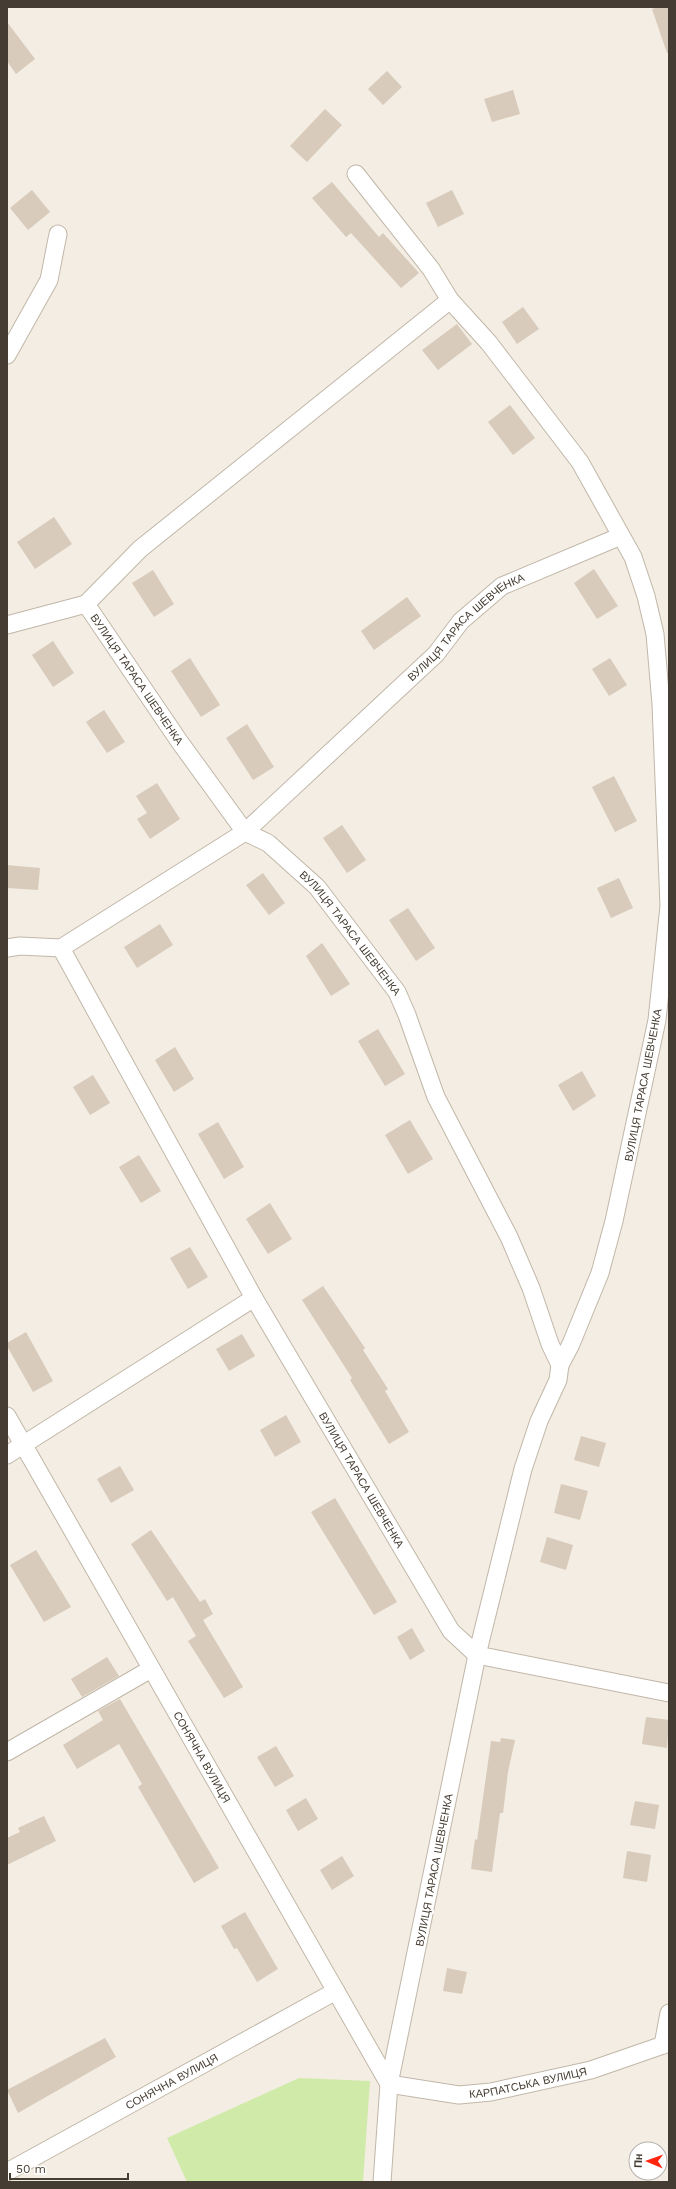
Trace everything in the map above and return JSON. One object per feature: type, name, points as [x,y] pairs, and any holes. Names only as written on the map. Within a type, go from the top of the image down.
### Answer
[{"type":"street","name":"ВУЛИЦЯ ТАРАСА ШЕВЧЕНКА","points":[[356,174],[431,269],[450,300],[489,343],[576,456],[633,557],[646,596],[655,634],[661,704],[669,906],[657,1020],[614,1221],[600,1273],[571,1344],[560,1366],[558,1380],[539,1421],[523,1469],[477,1655],[389,2084],[382,2182]]},
{"type":"street","points":[[7,355],[49,280],[58,234]]},
{"type":"street","name":"ВУЛИЦЯ ТАРАСА ШЕВЧЕНКА","points":[[7,625],[86,604],[140,550],[450,300]]},
{"type":"street","name":"ВУЛИЦЯ ТАРАСА ШЕВЧЕНКА","points":[[477,1655],[450,1631],[254,1298],[60,948],[244,832],[436,654],[461,620],[502,586],[621,536]]},
{"type":"street","name":"ВУЛИЦЯ ТАРАСА ШЕВЧЕНКА","points":[[86,604],[178,741],[244,832],[268,843],[317,887],[397,992],[407,1015],[436,1097],[509,1237],[531,1288],[550,1344],[560,1366]]},
{"type":"street","points":[[7,948],[20,946],[60,948]]},
{"type":"street","points":[[7,1455],[254,1298]]},
{"type":"street","name":"СОНЯЧНА ВУЛИЦЯ","points":[[7,1416],[389,2084]]},
{"type":"street","points":[[477,1655],[669,1693]]},
{"type":"street","points":[[7,1752],[151,1669]]},
{"type":"street","name":"СОНЯЧНА ВУЛИЦЯ","points":[[7,2172],[336,1991]]},
{"type":"street","name":"КАРПАТСЬКА ВУЛИЦЯ","points":[[389,2084],[459,2095],[491,2092],[591,2070],[666,2044],[669,2013]]},
{"type":"green space","points":[[299,2078],[370,2081],[363,2182],[187,2182],[167,2138]]},
{"type":"building","points":[[658,7],[669,7],[669,53],[667,53],[652,9]]},
{"type":"building","points":[[7,22],[35,59],[16,74],[7,61]]},
{"type":"building","points":[[387,71],[402,87],[383,105],[368,89]]},
{"type":"building","points":[[513,90],[520,114],[492,122],[484,99]]},
{"type":"building","points":[[325,109],[342,125],[307,162],[290,146]]},
{"type":"building","points":[[332,182],[379,237],[383,233],[419,273],[401,288],[351,233],[346,237],[312,198]]},
{"type":"building","points":[[32,190],[50,212],[28,230],[10,208]]},
{"type":"building","points":[[452,190],[464,214],[438,227],[426,203]]},
{"type":"building","points":[[523,307],[539,329],[517,344],[502,322]]},
{"type":"building","points":[[457,324],[472,344],[438,370],[422,350]]},
{"type":"building","points":[[510,405],[535,438],[513,455],[488,422]]},
{"type":"building","points":[[54,517],[72,544],[35,569],[17,542]]},
{"type":"building","points":[[594,569],[618,606],[597,619],[574,583]]},
{"type":"building","points":[[153,570],[174,604],[154,617],[132,583]]},
{"type":"building","points":[[407,597],[421,616],[374,650],[361,631]]},
{"type":"building","points":[[53,641],[74,673],[53,687],[32,655]]},
{"type":"building","points":[[190,658],[220,705],[201,717],[171,671]]},
{"type":"building","points":[[610,658],[627,685],[609,696],[592,669]]},
{"type":"building","points":[[104,710],[125,742],[107,753],[86,722]]},
{"type":"building","points":[[247,724],[274,767],[253,780],[226,738]]},
{"type":"building","points":[[614,776],[637,821],[615,832],[592,787]]},
{"type":"building","points":[[157,783],[180,819],[150,839],[137,819],[147,813],[136,796]]},
{"type":"building","points":[[342,825],[366,860],[347,873],[323,838]]},
{"type":"building","points":[[7,865],[40,868],[38,890],[7,888]]},
{"type":"building","points":[[263,873],[285,903],[269,915],[246,885]]},
{"type":"building","points":[[619,878],[633,908],[611,918],[597,888]]},
{"type":"building","points":[[408,908],[435,948],[416,961],[389,920]]},
{"type":"building","points":[[160,924],[173,945],[137,968],[124,947]]},
{"type":"building","points":[[322,943],[350,984],[331,996],[306,956]]},
{"type":"building","points":[[378,1029],[405,1074],[385,1086],[358,1041]]},
{"type":"building","points":[[175,1047],[194,1079],[174,1092],[155,1060]]},
{"type":"building","points":[[582,1071],[596,1096],[573,1111],[558,1085]]},
{"type":"building","points":[[93,1075],[110,1103],[90,1115],[73,1087]]},
{"type":"building","points":[[410,1120],[433,1159],[408,1174],[385,1135]]},
{"type":"building","points":[[218,1122],[244,1167],[224,1179],[198,1134]]},
{"type":"building","points":[[139,1155],[161,1191],[141,1203],[119,1167]]},
{"type":"building","points":[[270,1203],[292,1239],[268,1254],[246,1219]]},
{"type":"building","points":[[190,1247],[208,1277],[188,1289],[170,1258]]},
{"type":"building","points":[[323,1286],[365,1348],[363,1350],[388,1389],[385,1391],[409,1432],[389,1444],[350,1380],[352,1378],[302,1300]]},
{"type":"building","points":[[26,1332],[53,1381],[33,1392],[7,1346],[7,1343]]},
{"type":"building","points":[[242,1334],[255,1356],[229,1371],[216,1349]]},
{"type":"building","points":[[286,1415],[301,1442],[275,1457],[260,1430]]},
{"type":"building","points":[[581,1436],[606,1443],[599,1467],[574,1460]]},
{"type":"building","points":[[120,1466],[134,1490],[111,1503],[97,1479]]},
{"type":"building","points":[[561,1484],[588,1491],[580,1520],[554,1513]]},
{"type":"building","points":[[335,1498],[397,1602],[374,1615],[311,1512]]},
{"type":"building","points":[[151,1530],[200,1602],[205,1599],[213,1614],[203,1620],[243,1687],[224,1698],[188,1641],[196,1636],[173,1597],[167,1601],[131,1544]]},
{"type":"building","points":[[547,1537],[573,1545],[566,1570],[540,1562]]},
{"type":"building","points":[[36,1550],[71,1607],[44,1622],[10,1565]]},
{"type":"building","points":[[412,1628],[425,1651],[410,1660],[397,1637]]},
{"type":"building","points":[[107,1657],[119,1676],[82,1697],[71,1679]]},
{"type":"building","points":[[120,1699],[219,1868],[194,1883],[138,1787],[142,1784],[119,1744],[77,1769],[63,1745],[103,1720],[98,1711]]},
{"type":"building","points":[[646,1717],[669,1720],[667,1748],[642,1744]]},
{"type":"building","points":[[501,1738],[515,1740],[508,1772],[503,1813],[500,1813],[492,1872],[471,1869],[475,1839],[477,1840],[491,1741],[500,1742]]},
{"type":"building","points":[[276,1746],[294,1776],[275,1787],[257,1757]]},
{"type":"building","points":[[306,1798],[318,1819],[298,1831],[286,1810]]},
{"type":"building","points":[[635,1801],[659,1805],[655,1829],[630,1825]]},
{"type":"building","points":[[44,1816],[56,1841],[7,1865],[7,1838],[20,1832],[18,1828]]},
{"type":"building","points":[[627,1851],[651,1855],[647,1882],[623,1878]]},
{"type":"building","points":[[342,1856],[354,1876],[332,1890],[320,1870]]},
{"type":"building","points":[[245,1912],[278,1969],[257,1982],[237,1948],[234,1949],[221,1926]]},
{"type":"building","points":[[447,1968],[467,1972],[462,1994],[443,1991]]},
{"type":"building","points":[[105,2038],[116,2057],[18,2113],[7,2090]]}]
